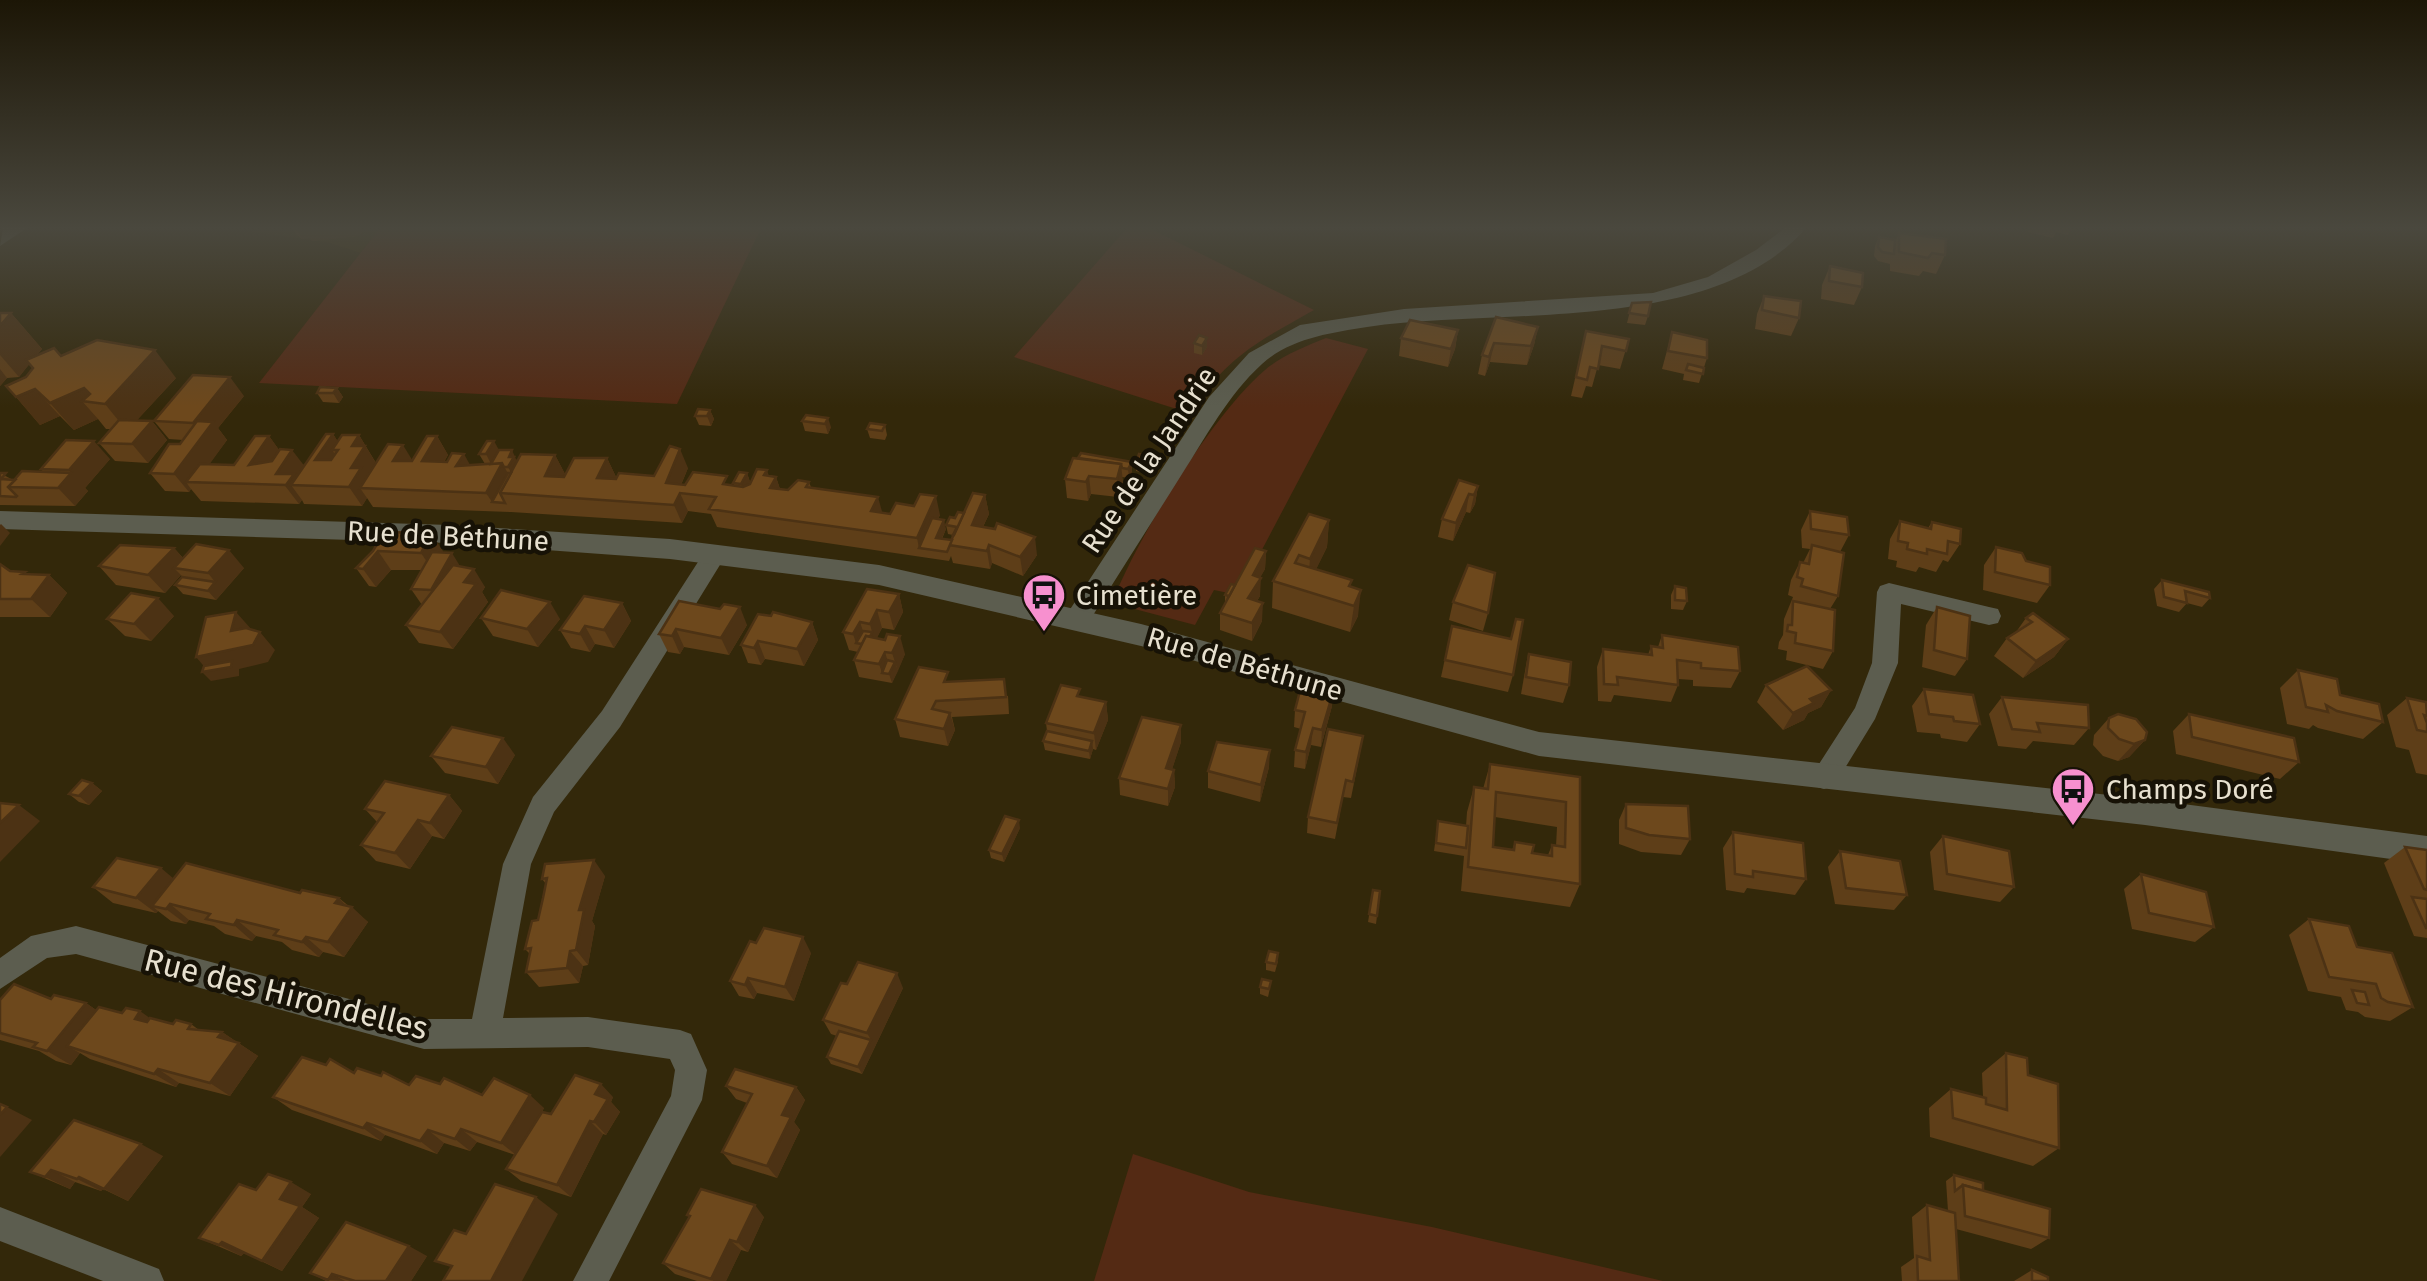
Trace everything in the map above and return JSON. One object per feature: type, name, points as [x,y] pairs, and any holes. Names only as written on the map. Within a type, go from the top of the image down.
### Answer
[{"type":"street","name":"Rue de la Jandrie","points":[[1076,621],[1217,402],[1235,378],[1269,348],[1308,330],[1343,322],[1459,310],[1654,300],[1693,288]]},
{"type":"street","name":"Rue de Béthune","points":[[0,520],[450,534],[715,554],[878,575],[1141,635],[1539,744],[2145,812],[2427,850]]},
{"type":"street","points":[[485,1030],[517,864],[543,805],[611,719],[715,554]]},
{"type":"street","points":[[1824,778],[1866,712],[1885,663],[1889,592],[1989,616]]},
{"type":"street","name":"Rue des Hirondelles","points":[[0,975],[42,946],[76,940],[424,1034],[485,1030],[588,1032],[680,1045],[691,1070],[686,1100],[590,1281]]},
{"type":"street","points":[[0,1224],[147,1281]]},
{"type":"shaded area","points":[[333,288],[732,288],[677,404],[259,383]]},
{"type":"shaded area","points":[[1075,288],[1269,288],[1314,310],[1244,352],[1217,377],[1189,413],[1014,357]]},
{"type":"shaded area","points":[[1326,338],[1368,349],[1238,595],[1214,590],[1195,625],[1112,603],[1157,513],[1222,416],[1265,370]]},
{"type":"shaded area","points":[[1133,1154],[1249,1192],[1432,1227],[1663,1281],[1094,1281]]},
{"type":"building","points":[[1764,296],[1801,301],[1799,318],[1762,310]]},
{"type":"building","points":[[1651,302],[1648,316],[1629,313],[1632,303]]},
{"type":"building","points":[[0,313],[11,313],[0,326]]},
{"type":"building","points":[[1496,317],[1538,327],[1531,346],[1494,343],[1489,357],[1482,355]]},
{"type":"building","points":[[1410,320],[1458,330],[1451,349],[1401,338]]},
{"type":"building","points":[[1586,331],[1629,339],[1626,351],[1602,346],[1598,369],[1590,367],[1587,380],[1576,377]]},
{"type":"building","points":[[1672,332],[1707,340],[1707,358],[1668,351]]},
{"type":"building","points":[[1199,335],[1207,338],[1202,346],[1194,343]]},
{"type":"building","points":[[97,340],[155,350],[105,404],[82,401],[90,394],[84,388],[50,403],[35,389],[16,397],[6,386],[26,377],[33,368],[26,360],[54,348],[61,356]]},
{"type":"building","points":[[1688,364],[1704,368],[1703,374],[1686,370]]},
{"type":"building","points":[[193,375],[230,377],[193,423],[154,421]]},
{"type":"building","points":[[320,387],[337,388],[333,393],[317,393]]},
{"type":"building","points":[[698,409],[710,410],[707,416],[695,416]]},
{"type":"building","points":[[806,415],[828,418],[825,424],[802,421]]},
{"type":"building","points":[[119,420],[152,421],[132,444],[99,443]]},
{"type":"building","points":[[197,421],[213,422],[174,474],[150,473],[169,444],[180,444]]},
{"type":"building","points":[[870,423],[885,425],[882,431],[867,429]]},
{"type":"building","points":[[326,434],[333,434],[315,460],[331,460],[338,450],[332,450],[342,435],[359,435],[352,446],[365,446],[351,468],[361,468],[349,487],[291,485]]},
{"type":"building","points":[[255,436],[269,436],[249,465],[272,461],[280,449],[292,450],[276,474],[294,474],[286,485],[186,482],[200,464],[234,465]]},
{"type":"building","points":[[427,436],[437,436],[422,461],[447,462],[452,453],[464,454],[456,466],[502,463],[486,493],[360,488],[388,444],[403,445],[393,461],[412,461]]},
{"type":"building","points":[[66,440],[94,441],[69,470],[41,469]]},
{"type":"building","points":[[487,441],[494,441],[486,454],[479,454]]},
{"type":"building","points":[[670,446],[680,449],[666,483],[685,485],[693,472],[727,476],[723,484],[743,487],[750,484],[757,469],[767,470],[764,475],[776,477],[770,488],[788,490],[798,480],[809,482],[806,487],[878,497],[871,511],[890,514],[896,503],[914,506],[920,494],[936,496],[917,538],[709,509],[716,497],[680,493],[674,505],[500,493],[521,454],[555,455],[545,476],[564,477],[574,458],[607,458],[597,478],[616,479],[619,473],[654,476]]},
{"type":"building","points":[[499,450],[512,450],[509,457],[514,457],[508,467],[491,464]]},
{"type":"building","points":[[1081,453],[1132,462],[1128,469],[1122,468],[1121,464],[1078,458]]},
{"type":"building","points":[[1139,454],[1152,456],[1148,464],[1136,462]]},
{"type":"building","points":[[1073,458],[1121,464],[1117,479],[1065,479]]},
{"type":"building","points":[[22,471],[71,473],[58,488],[8,487]]},
{"type":"building","points":[[739,472],[747,473],[741,484],[733,483]]},
{"type":"building","points":[[0,473],[6,473],[1,479],[15,480],[8,487],[16,497],[0,496]]},
{"type":"building","points":[[508,473],[500,493],[505,503],[492,502]]},
{"type":"building","points":[[1459,480],[1478,486],[1474,495],[1469,494],[1456,523],[1442,519]]},
{"type":"building","points":[[973,493],[985,495],[972,525],[995,529],[997,523],[1035,537],[1020,557],[989,545],[987,551],[949,545]]},
{"type":"building","points":[[1810,511],[1847,517],[1849,535],[1811,529]]},
{"type":"building","points":[[958,512],[964,513],[954,535],[953,535],[957,527],[946,525]]},
{"type":"building","points":[[1309,514],[1329,520],[1310,559],[1299,555],[1295,563],[1352,580],[1349,586],[1361,590],[1354,606],[1273,581]]},
{"type":"building","points":[[932,518],[944,520],[936,538],[952,540],[947,552],[919,548]]},
{"type":"building","points":[[1900,521],[1931,529],[1932,522],[1961,529],[1960,544],[1948,541],[1947,554],[1907,549],[1908,543],[1898,541]]},
{"type":"building","points":[[384,532],[431,533],[421,553],[378,551],[363,569],[356,568]]},
{"type":"building","points":[[196,544],[229,550],[208,573],[174,568]]},
{"type":"building","points":[[120,545],[174,548],[148,575],[99,566]]},
{"type":"building","points":[[1812,545],[1844,553],[1838,596],[1801,586],[1803,579],[1797,577],[1800,562],[1809,564]]},
{"type":"building","points":[[1996,547],[2022,553],[2026,561],[2050,567],[2050,585],[1995,572]]},
{"type":"building","points":[[1255,548],[1266,551],[1253,575],[1261,578],[1248,598],[1263,603],[1252,623],[1220,613]]},
{"type":"building","points":[[432,552],[452,553],[431,590],[411,589]]},
{"type":"building","points":[[0,564],[10,571],[25,572],[22,574],[49,575],[31,599],[0,599]]},
{"type":"building","points":[[453,565],[474,569],[464,582],[476,584],[440,632],[406,625]]},
{"type":"building","points":[[1468,565],[1495,573],[1488,613],[1453,602]]},
{"type":"building","points":[[182,577],[215,582],[208,591],[175,585]]},
{"type":"building","points":[[2162,580],[2209,592],[2210,598],[2185,591],[2187,603],[2164,597]]},
{"type":"building","points":[[1675,586],[1686,588],[1687,601],[1675,600]]},
{"type":"building","points":[[867,589],[899,594],[889,612],[877,610],[870,624],[860,622],[853,634],[843,632]]},
{"type":"building","points":[[501,590],[550,602],[527,629],[481,618]]},
{"type":"building","points":[[131,593],[158,598],[134,624],[107,619]]},
{"type":"building","points":[[584,596],[622,603],[604,630],[585,626],[580,634],[560,630]]},
{"type":"building","points":[[679,601],[720,609],[724,604],[740,607],[721,638],[676,629],[672,636],[659,634]]},
{"type":"building","points":[[1793,601],[1835,610],[1833,651],[1795,643],[1796,633],[1787,631],[1788,625],[1792,625]]},
{"type":"building","points":[[1937,607],[1970,616],[1967,659],[1934,650]]},
{"type":"building","points":[[236,612],[231,631],[246,628],[260,632],[253,645],[196,657],[206,617]]},
{"type":"building","points":[[773,612],[812,622],[797,649],[758,641],[754,648],[741,645],[758,614],[771,616]]},
{"type":"building","points":[[2033,613],[2068,639],[2036,661],[2007,638],[2032,622],[2026,618]]},
{"type":"building","points":[[1516,619],[1523,620],[1513,675],[1445,660],[1452,626],[1511,639]]},
{"type":"building","points":[[863,631],[872,632],[870,637],[866,636],[862,644],[856,643]]},
{"type":"building","points":[[887,634],[900,636],[892,653],[885,652],[879,664],[854,660],[866,636],[885,640]]},
{"type":"building","points":[[1662,635],[1738,647],[1740,671],[1701,668],[1701,663],[1677,660],[1678,685],[1617,677],[1618,685],[1604,684],[1603,649],[1652,655],[1651,646],[1663,648]]},
{"type":"building","points":[[1529,654],[1571,662],[1569,685],[1526,677]]},
{"type":"building","points":[[887,660],[895,662],[889,674],[882,673]]},
{"type":"building","points":[[232,661],[231,667],[202,672],[204,666]]},
{"type":"building","points":[[1807,666],[1831,690],[1810,699],[1814,703],[1793,713],[1766,685]]},
{"type":"building","points":[[919,667],[948,672],[944,682],[1004,679],[1006,697],[936,701],[932,709],[950,713],[944,729],[895,719]]},
{"type":"building","points":[[2298,670],[2337,679],[2340,695],[2379,704],[2383,722],[2326,705],[2328,712],[2306,707]]},
{"type":"building","points":[[1302,683],[1334,689],[1322,730],[1313,728],[1306,752],[1295,750],[1305,712],[1295,710]]},
{"type":"building","points":[[1061,685],[1080,689],[1077,696],[1106,702],[1094,733],[1046,723]]},
{"type":"building","points":[[1924,689],[1973,695],[1980,724],[1929,714]]},
{"type":"building","points":[[2002,697],[2088,705],[2089,728],[2037,723],[2040,732],[2012,729]]},
{"type":"building","points":[[2407,698],[2426,702],[2427,732],[2417,730]]},
{"type":"building","points":[[2118,714],[2136,719],[2147,732],[2145,740],[2134,744],[2119,739],[2108,728],[2109,718]]},
{"type":"building","points":[[2189,714],[2294,738],[2299,762],[2192,737]]},
{"type":"building","points":[[1142,717],[1181,725],[1166,768],[1174,770],[1168,789],[1119,778]]},
{"type":"building","points":[[452,727],[503,738],[486,767],[431,756]]},
{"type":"building","points":[[1328,729],[1363,736],[1353,782],[1346,780],[1337,823],[1308,817]]},
{"type":"building","points":[[1047,731],[1092,741],[1089,751],[1043,741]]},
{"type":"building","points":[[1217,742],[1270,750],[1261,785],[1208,771]]},
{"type":"building","points":[[1490,764],[1580,777],[1580,884],[1468,867],[1474,787],[1488,789]],"holes":[[[1496,792],[1566,802],[1565,847],[1552,845],[1552,856],[1532,853],[1534,845],[1515,842],[1514,850],[1493,847]]]},
{"type":"building","points":[[82,780],[92,783],[79,796],[69,794]]},
{"type":"building","points":[[385,781],[449,795],[430,823],[418,820],[395,853],[361,845],[384,813],[365,809]]},
{"type":"building","points":[[0,803],[19,805],[0,823]]},
{"type":"building","points":[[1626,804],[1688,806],[1690,839],[1649,835],[1626,828]]},
{"type":"building","points":[[1005,816],[1019,820],[1002,854],[989,850]]},
{"type":"building","points":[[1438,821],[1468,826],[1466,848],[1436,843]]},
{"type":"building","points":[[1733,832],[1803,843],[1806,879],[1753,871],[1753,877],[1735,874]]},
{"type":"building","points":[[1943,836],[2009,851],[2014,887],[1947,874]]},
{"type":"building","points":[[2405,847],[2427,850],[2427,890],[2424,889]]},
{"type":"building","points":[[1840,851],[1900,861],[1907,895],[1846,888]]},
{"type":"building","points":[[117,858],[161,868],[136,898],[93,887]]},
{"type":"building","points":[[594,860],[579,910],[584,910],[576,950],[570,951],[567,968],[526,972],[531,948],[525,949],[532,921],[538,920],[547,878],[542,879],[545,864]]},
{"type":"building","points":[[186,863],[300,893],[302,890],[339,898],[335,903],[352,907],[328,942],[306,937],[302,942],[274,935],[278,930],[237,920],[234,925],[206,919],[210,914],[170,904],[166,909],[152,906]]},
{"type":"building","points":[[2141,874],[2206,892],[2214,927],[2149,913]]},
{"type":"building","points":[[1373,890],[1380,891],[1377,916],[1369,914]]},
{"type":"building","points":[[2412,897],[2427,899],[2427,928],[2426,928]]},
{"type":"building","points":[[2309,919],[2349,926],[2357,947],[2392,953],[2413,1007],[2381,998],[2376,984],[2329,977]]},
{"type":"building","points":[[764,928],[803,937],[785,987],[748,978],[745,985],[730,981],[750,941],[756,943]]},
{"type":"building","points":[[1269,951],[1278,953],[1276,964],[1266,962]]},
{"type":"building","points":[[858,962],[897,973],[867,1033],[823,1020],[841,983],[847,984]]},
{"type":"building","points":[[1262,979],[1271,981],[1269,989],[1260,987]]},
{"type":"building","points":[[14,984],[51,999],[54,995],[86,1003],[47,1051],[33,1047],[37,1043],[0,1033],[0,1000]]},
{"type":"building","points":[[2352,990],[2365,992],[2369,1005],[2357,1003]]},
{"type":"building","points":[[99,1007],[122,1013],[126,1008],[140,1011],[135,1019],[147,1022],[150,1018],[173,1024],[176,1020],[191,1024],[188,1029],[222,1032],[218,1037],[239,1043],[210,1083],[158,1069],[154,1074],[67,1046]]},
{"type":"building","points":[[839,1031],[871,1040],[858,1067],[827,1057]]},
{"type":"building","points":[[2006,1053],[2027,1058],[2028,1075],[2058,1084],[2059,1148],[1953,1118],[1951,1089],[1986,1098],[1986,1104],[2007,1110]]},
{"type":"building","points":[[302,1057],[326,1065],[330,1059],[354,1073],[357,1068],[381,1076],[383,1072],[409,1085],[416,1076],[440,1084],[444,1078],[482,1095],[494,1078],[530,1095],[501,1143],[461,1129],[455,1139],[428,1130],[420,1141],[367,1123],[363,1128],[273,1097]]},
{"type":"building","points":[[735,1069],[796,1087],[782,1115],[791,1117],[767,1166],[722,1152],[752,1094],[726,1086]]},
{"type":"building","points":[[575,1075],[601,1084],[595,1094],[608,1099],[594,1122],[590,1121],[557,1185],[506,1169],[542,1112],[551,1114]]},
{"type":"building","points":[[74,1120],[141,1144],[104,1189],[51,1170],[45,1177],[30,1172]]},
{"type":"building","points":[[268,1174],[291,1182],[280,1199],[300,1206],[262,1261],[222,1242],[219,1245],[199,1238],[239,1184],[256,1190]]},
{"type":"building","points":[[1954,1175],[1983,1183],[1983,1191],[1963,1185],[1955,1191]]},
{"type":"building","points":[[495,1184],[536,1197],[491,1281],[443,1281],[452,1266],[435,1261],[454,1230],[466,1234]]},
{"type":"building","points":[[1963,1185],[2050,1209],[2049,1238],[1965,1216]]},
{"type":"building","points":[[701,1189],[755,1205],[737,1242],[730,1240],[711,1279],[663,1263]]},
{"type":"building","points":[[1927,1205],[1955,1213],[1959,1281],[1918,1281],[1917,1256],[1930,1260]]},
{"type":"building","points":[[346,1222],[409,1246],[386,1281],[355,1281],[332,1274],[328,1280],[310,1273]]},
{"type":"building","points":[[2032,1270],[2048,1277],[2048,1281],[2032,1281]]},
{"type":"place","name":"Cimetière","points":[[1044,633]]},
{"type":"place","name":"Champs Doré","points":[[2073,827]]}]
